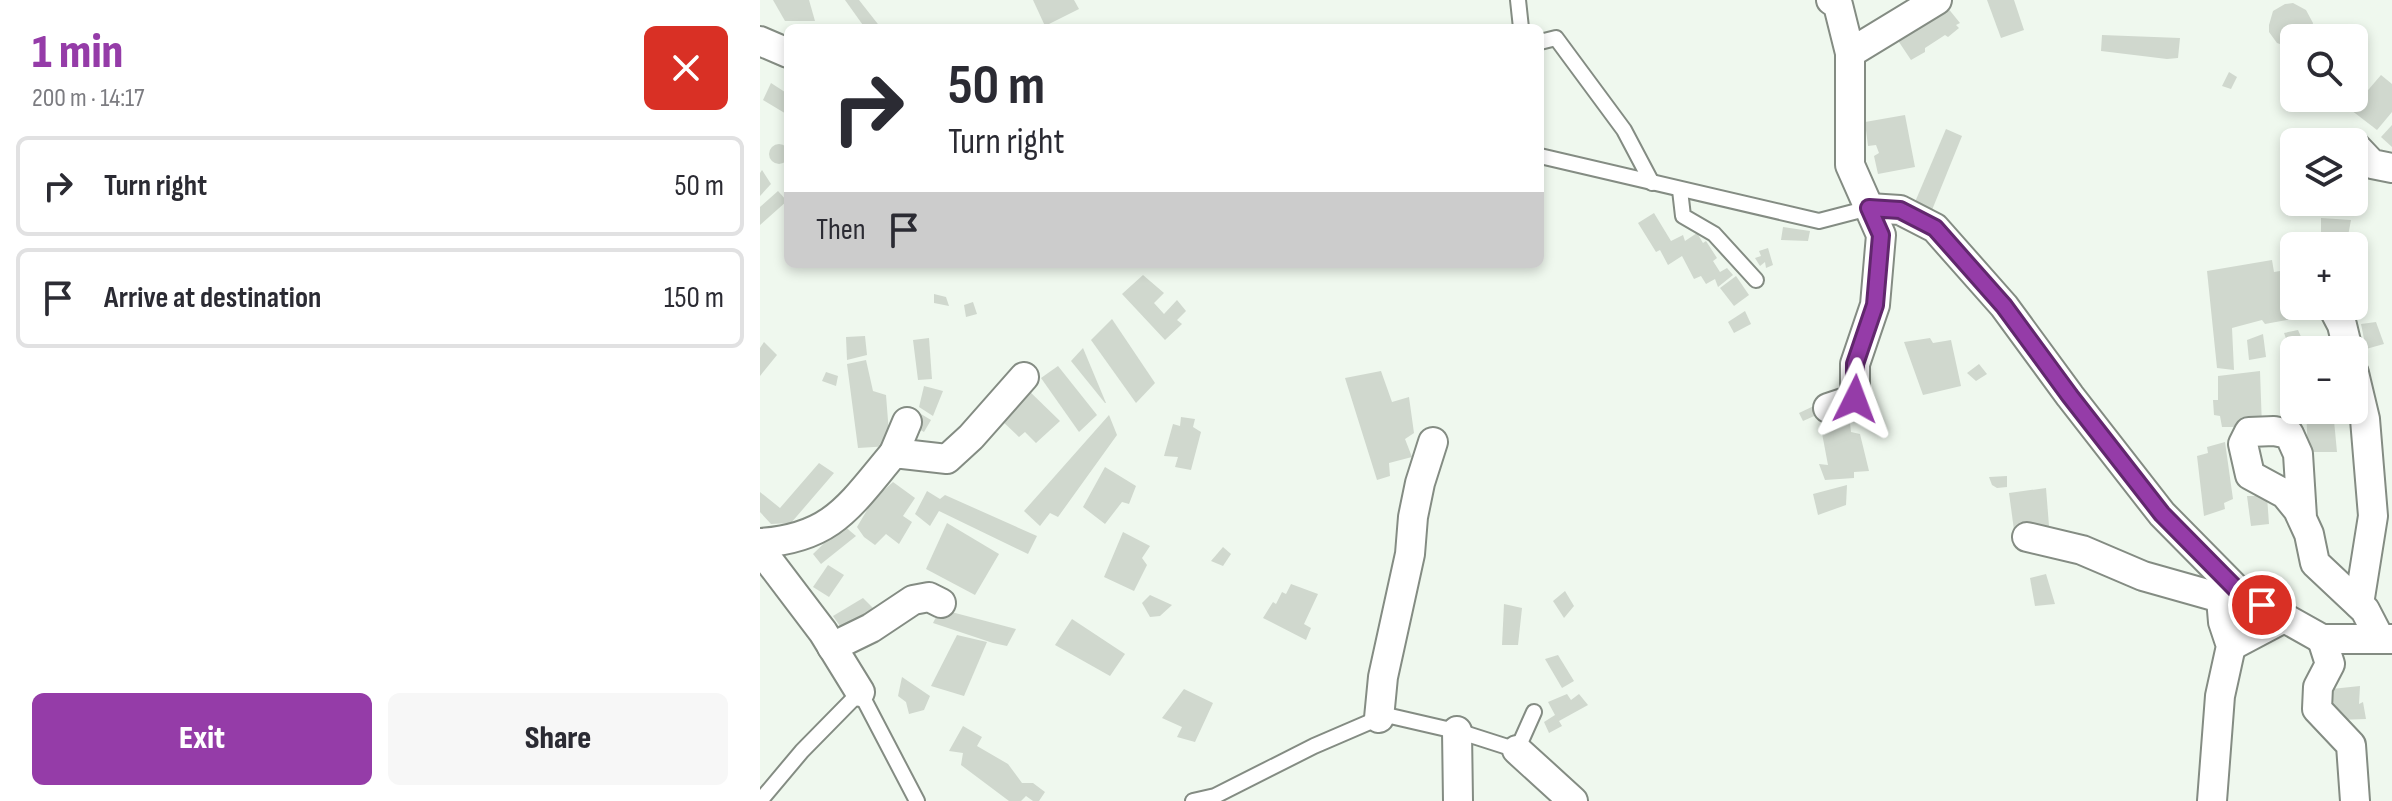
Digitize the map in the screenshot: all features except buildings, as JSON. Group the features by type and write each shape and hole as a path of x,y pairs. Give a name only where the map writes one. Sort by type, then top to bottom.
{"street":[{"path":"1828,408 1855,399 1855,364 1875,305 1881,235 1850,165 1850,53 1838,5 1831,0"},
{"path":"1850,53 1937,0"},
{"path":"760,41 784,51"},
{"path":"2368,158 2372,164 2392,168"},
{"path":"1869,208 1900,210 1935,228 2004,306 2162,514 2230,595"},
{"path":"894,453 947,459 971,437 1024,377"},
{"path":"860,692 760,546 818,531 835,519 894,453 907,422"},
{"path":"2359,604 2373,516 2365,424"},
{"path":"1379,718 1383,677 1410,554 1413,517 1433,442"},
{"path":"2302,517 2315,563 2359,604 2386,639"},
{"path":"2027,537 2082,550 2143,576 2230,595 2284,618 2322,639 2386,639"},
{"path":"2212,801 2220,696 2231,646 2223,622 2230,595"},
{"path":"832,647 871,628 913,600 929,597 941,603"},
{"path":"2231,646 2284,618"},
{"path":"2322,639 2330,664 2318,687 2317,709 2351,745 2355,801"},
{"path":"1457,731 1458,801"},
{"path":"1517,750 1573,801"}],"lane":[{"path":"1518,0 1521,24"},
{"path":"1544,41 1556,38 1624,130 1652,183"},
{"path":"1544,157 1819,221 1869,208"},
{"path":"1680,190 1683,216 1714,234 1756,280"},
{"path":"761,801 802,751 860,692 917,801"},
{"path":"1193,801 1215,796 1314,746 1386,715 1457,731 1517,750 1534,712"}],"route":[{"path":"1855,399 1855,364 1875,305 1881,235 1869,208 1900,210 1935,228 2004,306 2162,514 2240,593 2262,605"}]}
